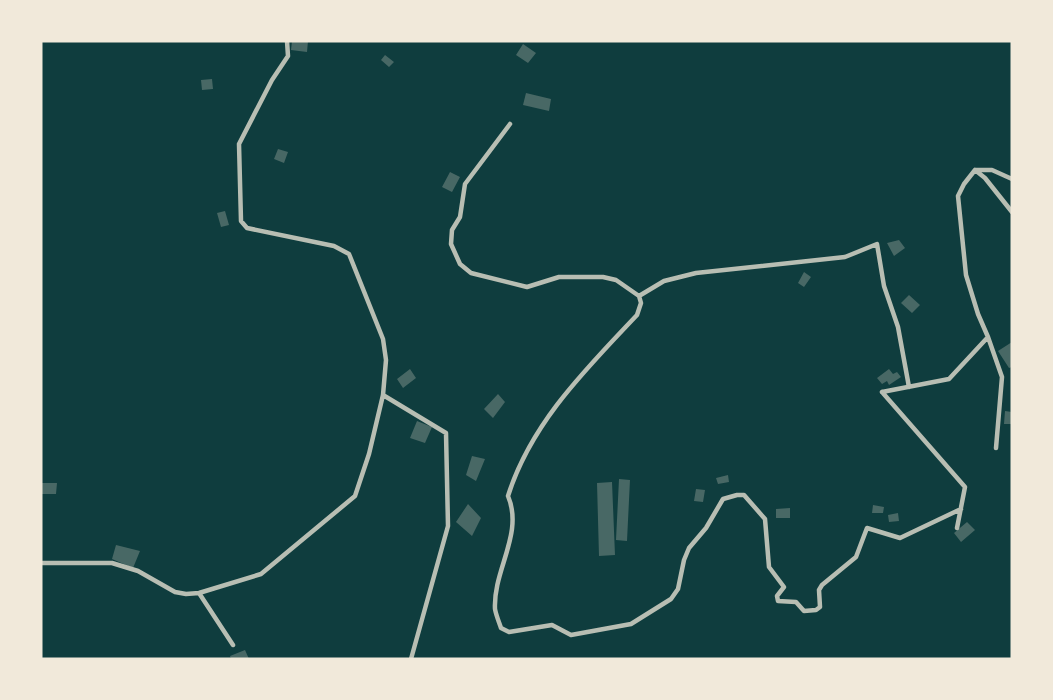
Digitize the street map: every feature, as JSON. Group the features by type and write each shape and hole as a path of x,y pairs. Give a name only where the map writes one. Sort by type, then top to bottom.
{"street":[{"path":"41,563 112,563 138,571 175,592 186,594 199,593 261,574 355,496 369,454 383,395 386,360 383,339 348,254 334,246 247,228 240,221 239,144 272,80 288,56 287,41"},
{"path":"510,124 465,184 460,217 452,230 451,244 460,264 471,273 527,287 558,277 603,276 616,280 639,296 641,303 637,315 574,381 552,410 539,428 512,481 508,496 512,507 514,524 497,584 495,610 500,628 509,632 552,626 571,636 632,624 671,599 678,588 684,560 689,548 706,528 723,499 737,494 744,495 754,504 765,519 769,567 784,587 777,596 778,602 796,602 804,611 816,610 820,607 819,590 822,585 856,557 867,528 900,538 961,509"},
{"path":"976,170 985,178 1012,212"},
{"path":"996,448 1002,377 978,314 966,274 958,196 964,184 976,170 992,170 1012,179"},
{"path":"639,296 664,282 696,273 845,258 877,244 884,286 898,327 909,387"},
{"path":"957,528 966,487 882,392 949,379 988,337"},
{"path":"383,395 446,433 448,526 411,659"},
{"path":"199,593 233,646"}],"building":[{"path":"292,41 308,41 307,52 291,50"},
{"path":"523,44 536,53 528,63 516,55"},
{"path":"385,55 394,62 389,67 381,60"},
{"path":"212,79 213,89 202,90 201,80"},
{"path":"526,93 551,99 549,111 523,105"},
{"path":"278,149 288,152 284,163 274,159"},
{"path":"450,172 460,177 452,192 442,187"},
{"path":"225,211 229,225 221,227 217,213"},
{"path":"899,240 905,248 894,256 887,243"},
{"path":"804,272 811,277 804,287 798,283"},
{"path":"909,295 920,305 912,313 901,303"},
{"path":"1012,342 1012,367 1009,368 998,351"},
{"path":"410,369 416,378 403,388 397,379"},
{"path":"889,369 893,374 897,372 901,377 889,385 887,381 882,384 877,378"},
{"path":"498,394 505,402 493,418 484,409"},
{"path":"1005,411 1012,412 1012,424 1004,424"},
{"path":"417,421 432,427 425,443 410,438"},
{"path":"472,456 485,459 476,481 466,475"},
{"path":"728,475 729,482 718,484 716,478"},
{"path":"619,479 630,480 627,541 616,540"},
{"path":"612,482 615,555 599,556 597,483"},
{"path":"42,483 57,483 56,494 42,494"},
{"path":"696,489 705,490 703,502 694,501"},
{"path":"468,504 481,518 472,536 456,522"},
{"path":"873,505 884,507 883,513 872,513"},
{"path":"790,508 790,518 776,518 776,509"},
{"path":"898,513 899,521 889,522 888,515"},
{"path":"967,522 975,530 961,542 954,533"},
{"path":"116,545 140,551 133,568 112,559"},
{"path":"245,650 249,659 231,659 230,656"}]}
